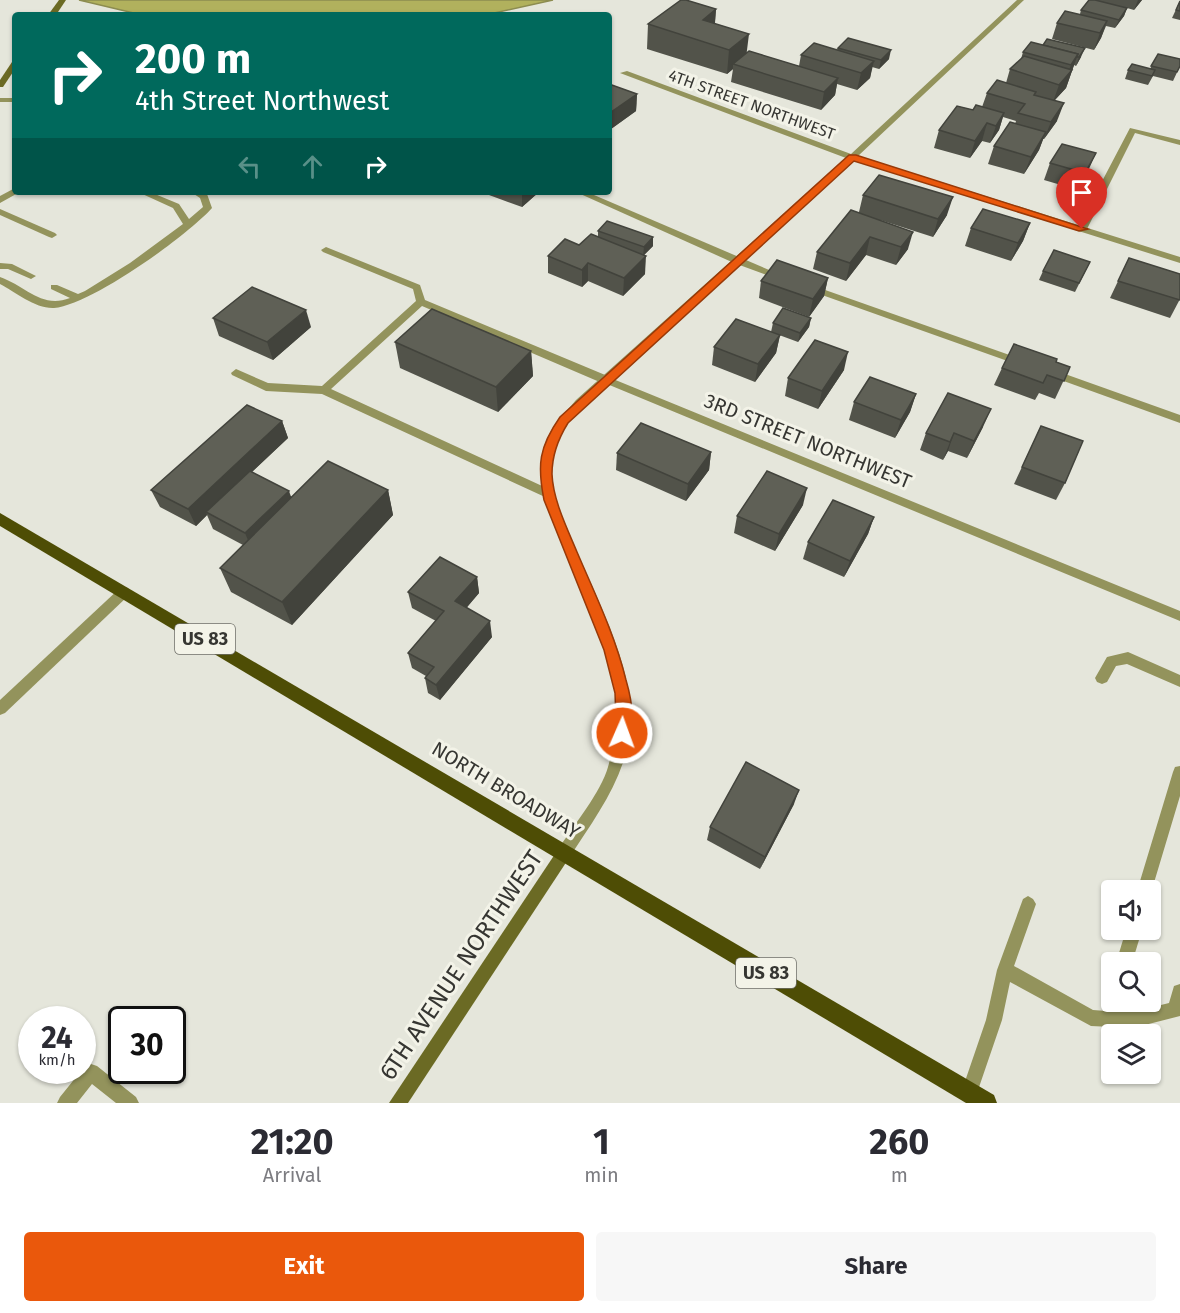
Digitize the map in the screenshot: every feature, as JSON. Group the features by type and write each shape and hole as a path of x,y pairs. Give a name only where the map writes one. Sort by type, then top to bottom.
{"main road":[{"name":"NORTH BROADWAY","path":"0,519 978,1098"}],"street":[{"path":"564,853 604,791 615,768 624,720 622,693 611,650 565,540 549,494 546,476 547,454 552,437 564,420 606,380 1021,0"},
{"path":"0,85 12,68"},
{"name":"4TH STREET NORTHWEST","path":"624,73 852,157 1180,260"},
{"path":"1082,229 1133,130 1180,143"},
{"path":"149,195 176,206 188,224"},
{"path":"0,280 51,306 73,302 162,246 208,208 202,195"},
{"path":"587,195 737,261 792,281"},
{"path":"0,212 52,235"},
{"path":"324,390 421,302 417,287 326,250"},
{"path":"0,266 9,266 31,276"},
{"path":"803,285 1180,419"},
{"path":"54,287 79,298"},
{"name":"3RD STREET NORTHWEST","path":"421,302 1180,616"},
{"path":"236,373 266,387 324,390 549,494"},
{"path":"0,709 124,592"},
{"path":"1102,678 1112,661 1128,658 1180,681"},
{"path":"1148,880 1180,772"},
{"name":"6TH AVENUE NORTHWEST","path":"398,1103 564,853"},
{"path":"978,1098 1005,970 1028,904"},
{"path":"1005,970 1091,1018 1133,1020 1176,1011 1180,992"},
{"path":"1114,1012 1114,1020"},
{"path":"66,1103 91,1072 130,1103"}],"shaded area":[{"path":"79,0 553,0 499,12 129,12"}],"building":[{"path":"681,0 716,9 703,20 749,34 729,50 648,24"},
{"path":"1089,0 1127,8 1119,20 1081,10"},
{"path":"1065,11 1107,21 1100,33 1057,23"},
{"path":"848,38 891,50 881,60 838,48"},
{"path":"1047,39 1085,48 1077,57 1078,54 1043,45"},
{"path":"1031,42 1078,54 1071,65 1023,52"},
{"path":"814,43 874,61 861,73 801,55"},
{"path":"749,51 838,78 824,92 733,64"},
{"path":"1158,54 1180,59 1177,72 1151,66"},
{"path":"1024,56 1072,70 1059,85 1010,69"},
{"path":"1132,64 1155,70 1152,76 1128,70"},
{"path":"997,80 1036,92 1034,95 1064,103 1051,122 1018,113 1025,104 987,93"},
{"path":"612,85 637,94 612,111"},
{"path":"976,105 1004,113 996,126 987,123 975,141 939,130 957,106 973,110"},
{"path":"1010,122 1046,132 1031,157 994,146"},
{"path":"1062,144 1096,153 1085,173 1050,163"},
{"path":"879,175 953,197 938,219 863,195"},
{"path":"983,209 1030,223 1018,243 971,228"},
{"path":"851,210 913,232 901,247 870,237 850,263 817,252"},
{"path":"607,221 653,237 644,247 598,231"},
{"path":"591,234 646,256 624,278 588,263 582,270 548,256 565,239 579,245"},
{"path":"1054,250 1090,262 1079,283 1043,271"},
{"path":"1129,258 1180,274 1180,300 1118,281"},
{"path":"777,260 828,278 813,299 761,281"},
{"path":"252,287 306,310 267,342 213,318"},
{"path":"783,308 811,318 800,333 773,323"},
{"path":"432,309 531,351 496,387 395,342"},
{"path":"736,319 780,335 758,364 714,347"},
{"path":"815,340 848,352 822,391 788,378"},
{"path":"1014,344 1057,359 1056,362 1070,367 1064,381 1047,375 1043,383 1002,368"},
{"path":"870,377 916,394 901,420 854,402"},
{"path":"948,393 991,409 974,441 954,433 950,442 926,433"},
{"path":"247,405 282,421 188,509 151,490"},
{"path":"641,423 711,452 688,484 617,453"},
{"path":"1041,426 1083,441 1065,483 1022,467"},
{"path":"328,461 388,490 282,602 220,568"},
{"path":"250,471 289,491 245,533 206,512"},
{"path":"767,471 807,488 779,534 737,516"},
{"path":"833,500 874,517 850,561 808,542"},
{"path":"440,557 477,577 455,601 490,621 436,685 425,678 434,667 408,653 444,611 408,592"},
{"path":"746,762 799,790 765,857 710,827"}],"route":[{"path":"622,733 624,720 622,693 611,650 550,500 546,476 547,454 552,437 564,420 852,157 1082,229"}]}
